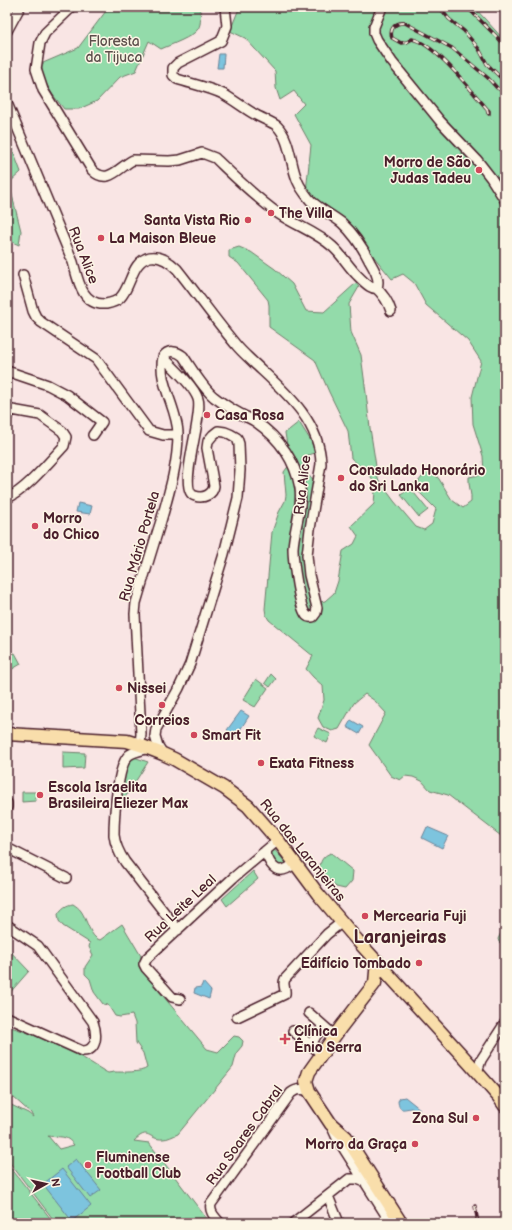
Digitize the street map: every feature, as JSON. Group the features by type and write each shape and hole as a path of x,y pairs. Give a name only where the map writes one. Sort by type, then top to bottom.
{"main road":[{"name":"Rua das Laranjeiras","path":"7,734 127,741 145,746 164,754 224,788 243,802 278,840 342,922 476,1065 505,1105"},
{"path":"375,983 377,961"},
{"path":"392,977 383,978 375,983 330,1032 318,1051 307,1078 309,1091 331,1124 346,1137 367,1179 401,1223"}],"street":[{"path":"7,31 20,7"},
{"path":"72,7 45,33 40,43 36,69 43,90 97,176 110,175 133,160 169,162 202,154 216,158 256,196 279,214 330,244 369,287 375,287 382,294 389,303 391,311"},
{"path":"225,7 227,26 222,40 178,63 173,68 173,75 177,79 224,95 245,109 276,125 286,141 298,182 303,191 311,200 343,224 354,235 368,256 378,280 375,287"},
{"path":"382,7 374,27 374,34 377,40 392,62 440,121 486,172 505,200"},
{"name":"Rua Alice","path":"7,103 73,262 82,291 88,299 94,303 100,304 112,303 120,298 136,266 142,260 154,256 162,258 177,268 238,347 291,398 305,416 315,433 321,453 321,464 307,555 309,575 317,608 313,617 307,616 302,608 297,584 293,548 299,512 300,489 294,466 287,452 255,421 236,412 213,396 183,356 178,352 168,352 163,357"},
{"path":"23,275 33,311 41,322 96,360 149,431 163,436 178,435"},
{"path":"163,357 195,393 198,399 200,409 188,473 191,493 198,497 210,494 213,490 214,486 207,448 208,441 213,435 218,431 230,434 237,438 240,450 238,498 224,554 190,664 179,688 156,729 156,741 164,754"},
{"name":"Rua Mário Portela","path":"145,746 141,724 135,614 136,603 171,484 177,451 178,435 176,420 162,367 163,357"},
{"path":"7,371 48,385 67,395 102,422 93,435"},
{"path":"166,384 172,378 179,377 183,379"},
{"path":"7,417 12,410 40,415 62,431 66,437 64,446 22,489 14,496 7,498"},
{"path":"141,724 145,731 156,729"},
{"path":"145,746 129,755 122,766 119,777 114,821 114,839 118,851 125,862 178,930"},
{"name":"Rua Leite Leal","path":"180,999 172,997 146,968 144,964 147,958 233,878 278,840"},
{"path":"7,848 66,878"},
{"path":"265,851 270,863 280,871 286,871 295,863"},
{"path":"237,1017 285,994 286,992 283,982 285,979 327,934 342,922"},
{"path":"7,925 38,946 93,1022 96,1030 96,1039 90,1050 82,1051 7,1018"},
{"path":"309,1013 330,1032"},
{"path":"476,1065 505,1023"},
{"path":"293,1031 318,1051"},
{"name":"Rua Soares Cabral","path":"220,1223 210,1209 211,1204 291,1093 298,1090 309,1091"},
{"path":"293,1223 349,1179 367,1179 391,1223"},
{"path":"328,1196 339,1223"}],"green space":[{"name":"Floresta da Tijuca","path":"109,7 200,7 200,24 198,29 191,35 161,49 149,41 136,71 120,77 97,101 79,109 64,109 53,95 41,75 43,63 78,48"},
{"path":"248,7 432,7 433,11 435,7 474,7 505,41 505,839 448,795 430,790 422,781 413,777 405,776 400,780 391,776 369,745 386,713 375,701 365,694 354,703 339,729 332,731 323,727 318,718 324,700 323,686 306,669 313,656 269,620 266,615 265,609 272,532 279,512 285,501 286,495 284,472 290,464 285,433 299,422 311,441 315,453 302,457 308,476 314,479 303,559 304,576 311,604 325,601 334,593 338,581 343,551 354,544 358,536 351,526 374,504 375,491 372,478 351,458 348,431 315,360 269,327 268,300 238,263 229,257 229,250 239,247 251,252 275,269 292,284 306,311 324,312 356,283 359,287 349,304 351,332 361,355 378,479 416,527 424,530 432,524 436,509 412,485 418,482 426,472 433,472 452,500 463,508 471,502 469,477 484,474 483,456 473,424 472,397 481,361 468,341 426,305 414,283 403,274 392,279 361,241 337,215 306,192 311,145 294,114 304,104 294,91 280,100 276,88 275,71 245,38 230,31 238,11"},
{"path":"7,135 21,172 9,183 21,231 19,245 7,238"},
{"path":"410,488 428,510 419,517 401,495"},
{"path":"15,653 21,664 7,672 7,656"},
{"path":"271,674 276,679 270,687 265,683"},
{"path":"256,679 268,688 255,707 243,700"},
{"path":"318,728 331,734 327,743 314,736"},
{"path":"63,752 85,753 84,768 63,769"},
{"path":"131,756 148,762 126,796 122,798 125,769"},
{"path":"22,792 35,792 36,801 22,802"},
{"path":"272,847 288,865 283,870 268,857"},
{"path":"331,853 353,871 352,881 345,889 336,887 319,869 322,859"},
{"path":"253,871 258,879 227,906 222,899"},
{"path":"71,904 77,907 83,914 91,932 97,939 100,940 122,924 141,956 139,967 207,1049 218,1052 234,1036 239,1037 243,1041 242,1046 237,1052 233,1067 178,1134 169,1138 158,1139 143,1134 134,1141 149,1143 210,1223 56,1223 7,1159 7,1103 33,1117 31,1113 13,1097 7,1098 7,1026 55,1044 108,1073 144,1070 147,1068 143,1053 136,1043 135,1023 132,1015 120,1017 115,1016 108,1005 103,1004 94,992 90,979 85,974 85,967 93,955 89,947 90,943 63,926 59,921 58,914 64,907","holes":["48,1136 68,1139 74,1145 59,1149"]},
{"path":"502,931 505,931 505,945 499,942 498,939"},
{"path":"7,948 29,971 7,996"},
{"path":"7,1163 54,1223 7,1223"}],"water":[{"path":"219,54 224,54 223,68 217,68"},
{"path":"78,503 92,506 90,514 76,512"},
{"path":"241,711 249,716 236,736 227,730"},
{"path":"351,720 363,727 359,734 347,727"},
{"path":"427,827 448,836 442,848 422,838"},
{"path":"203,982 211,991 209,999 194,993 195,988 201,987"},
{"path":"405,1097 420,1109 417,1112 411,1108 402,1109 399,1107 398,1101 400,1098"},
{"path":"76,1159 101,1190 90,1198 66,1167"},
{"path":"62,1169 91,1206 72,1221 43,1184"}],"railway":[{"path":"441,7 449,19 464,31 479,49 487,64 504,82 504,89 501,90 497,88 488,78 452,48 405,23 394,26 391,34 392,38 401,43 412,39 422,43 432,50 463,81 489,111 489,114 487,109"},
{"path":"467,7 505,45"},
{"path":"475,1206 478,1223"}],"place":[{"name":"Morro de São Judas Tadeu","path":"479,170"},
{"name":"The Villa","path":"271,213"},
{"name":"Santa Vista Rio","path":"248,220"},
{"name":"La Maison Bleue","path":"101,238"},
{"name":"Casa Rosa","path":"207,415"},
{"name":"Consulado Honorário do Sri Lanka","path":"341,478"},
{"name":"Morro do Chico","path":"35,526"},
{"name":"Nissei","path":"119,688"},
{"name":"Correios","path":"162,705"},
{"name":"Smart Fit","path":"194,735"},
{"name":"Exata Fitness","path":"261,763"},
{"name":"Escola Israelita Brasileira Eliezer Max","path":"40,795"},
{"name":"Mercearia Fuji","path":"365,916"},
{"name":"Edifício Tombado","path":"419,963"},
{"name":"Clínica Ênio Serra","path":"285,1039"},
{"name":"Zona Sul","path":"476,1118"},
{"name":"Morro da Graça","path":"415,1144"},
{"name":"Fluminense Football Club","path":"88,1165"}],"district":[{"name":"Laranjeiras","path":"400,937"}]}
